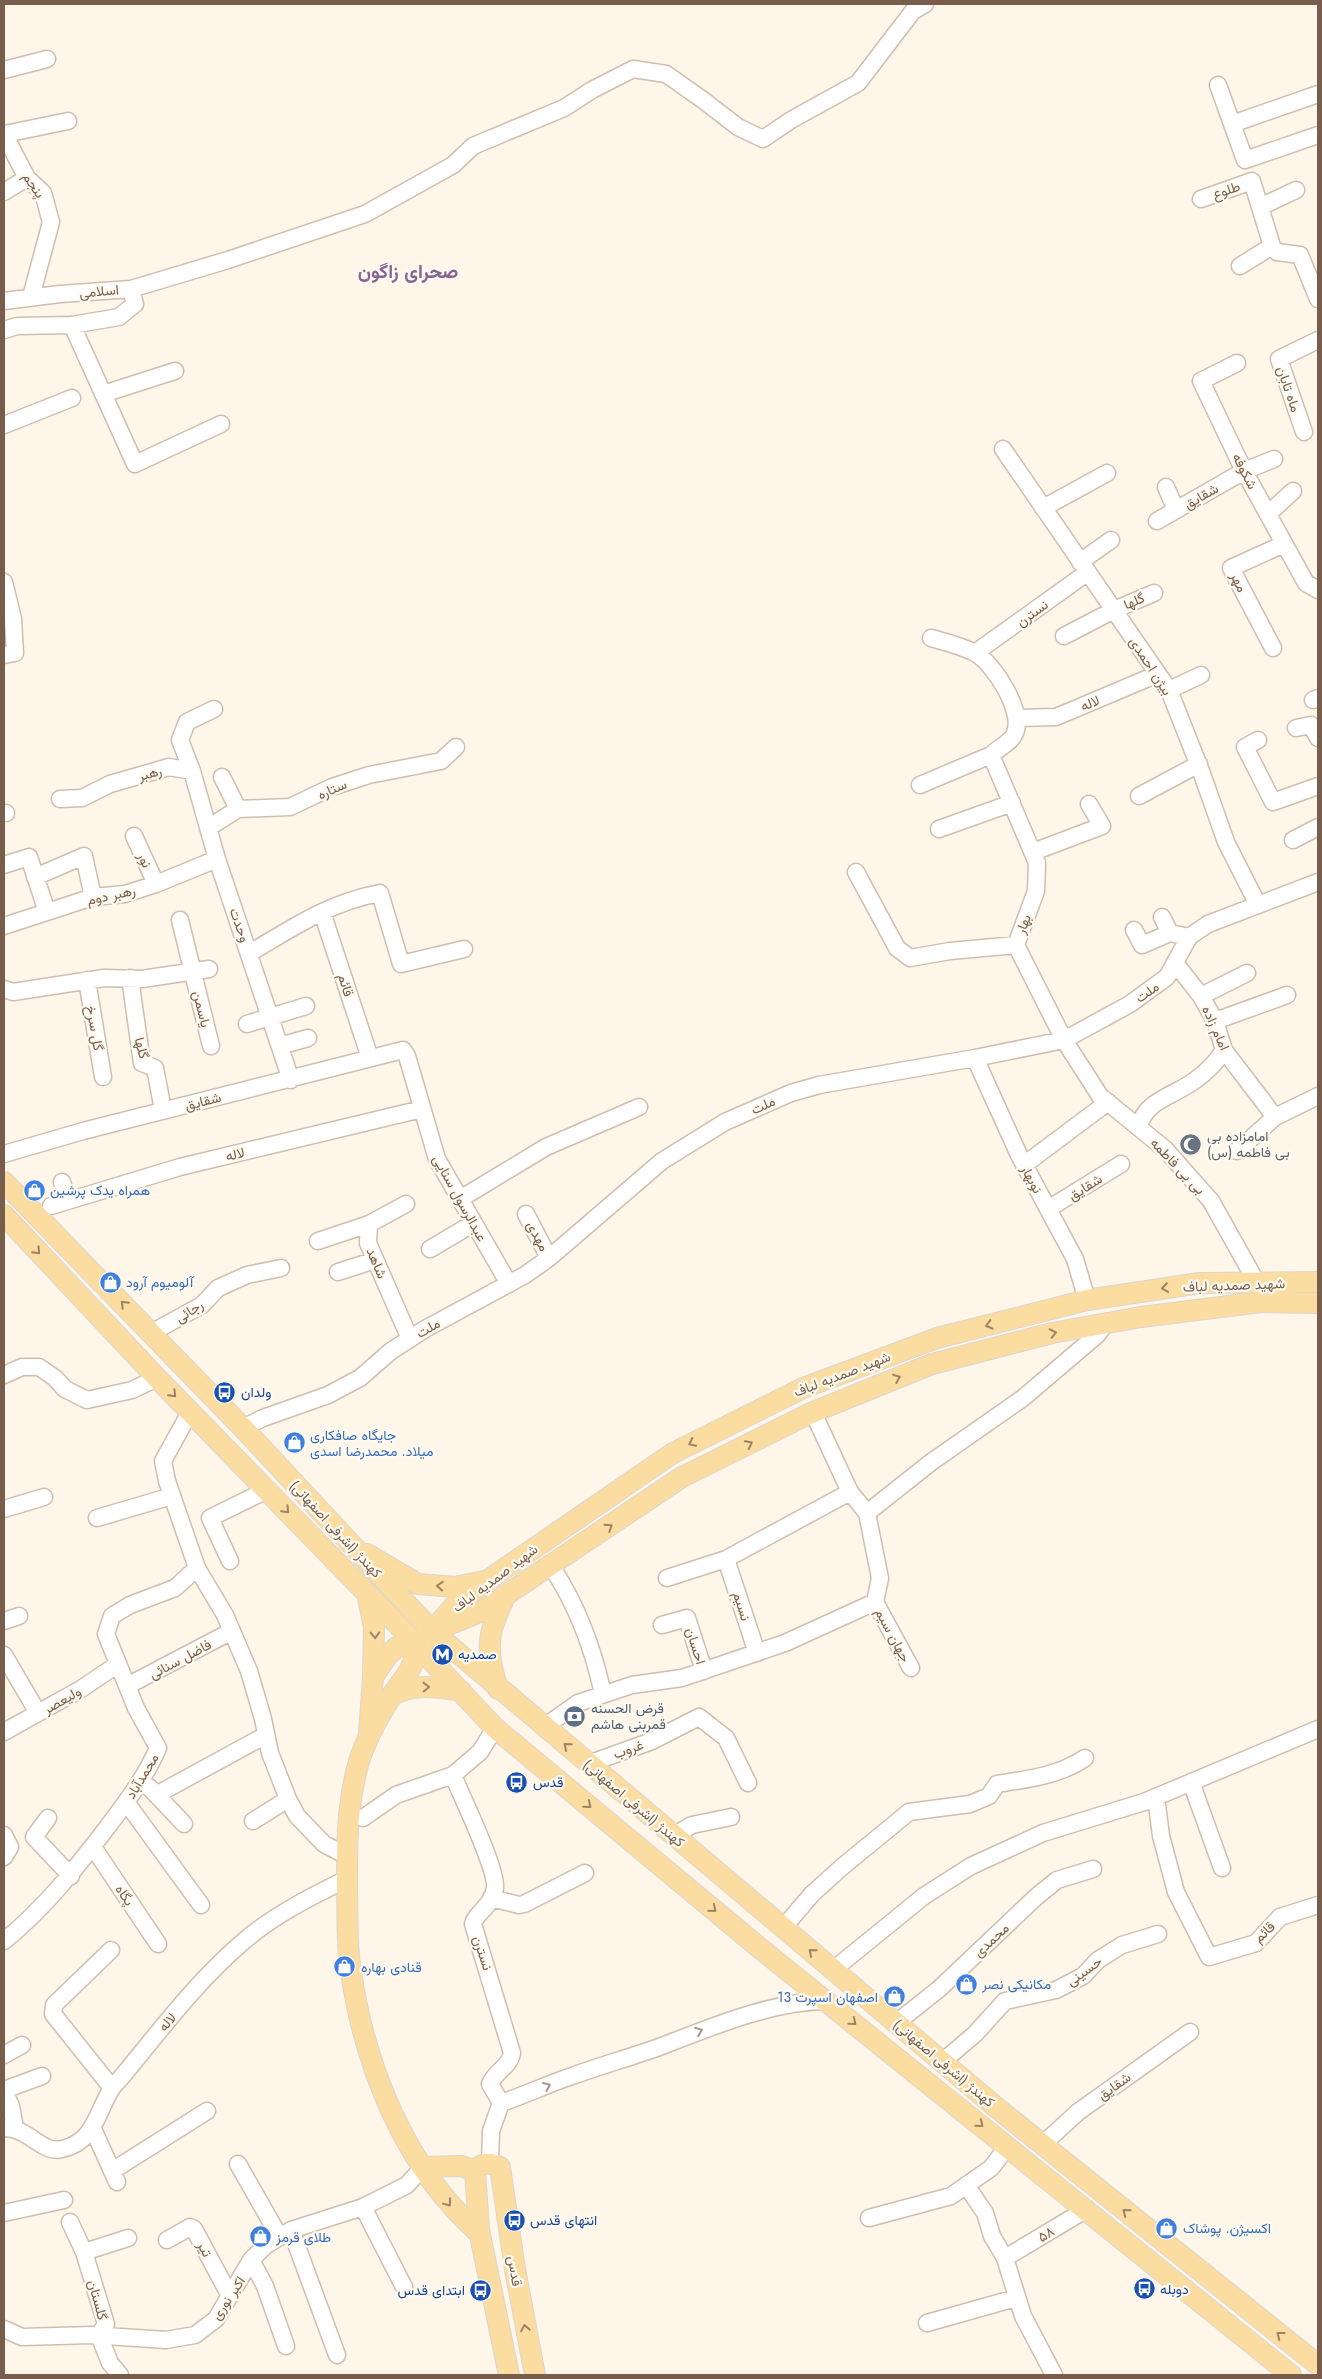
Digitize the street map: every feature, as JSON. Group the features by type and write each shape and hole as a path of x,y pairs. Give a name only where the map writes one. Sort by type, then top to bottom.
{"main road":[{"name":"کهندژ (اشرفی اصفهانی)","path":"4,1182 243,1428 432,1631 498,1689 942,2062 1155,2235 1316,2361"},
{"name":"کهندژ (اشرفی اصفهانی)","path":"4,1215 157,1378 368,1593 495,1728 826,2001 1291,2375"},
{"name":"شهید صمدیه لباف","path":"432,1631 455,1605 488,1580 672,1453 803,1388 937,1338 1087,1300 1200,1283 1318,1282"},
{"name":"شهید صمدیه لباف","path":"432,1631 482,1611 682,1477 811,1413 932,1364 1052,1333 1106,1323 1261,1302 1318,1303"},
{"path":"572,1522 587,1542"},
{"path":"350,1544 418,1584 455,1587 488,1580"},
{"path":"368,1593 374,1627 369,1734"},
{"path":"498,1689 489,1661 491,1627 506,1595"},
{"path":"373,1677 397,1647 417,1644 432,1631"},
{"path":"417,1644 414,1663 409,1674 392,1695 369,1734 358,1764 351,1795 346,1836 350,1970 360,2018 376,2076 395,2119 423,2167 457,2215 480,2234"},
{"path":"392,1695 407,1688 436,1687 461,1691"},
{"path":"423,2167 488,2167"},
{"name":"قدس","path":"488,2167 480,2234 509,2375"},
{"name":"قدس","path":"488,2167 516,2278 535,2375"},
{"path":"1139,2252 1155,2235"}],"street":[{"path":"131,289 228,260 365,214 452,165 473,146 564,108 592,90 633,69 666,74 738,127 764,139 791,120 858,83 913,11 925,4"},
{"path":"4,70 47,59"},
{"path":"1218,85 1245,160 1318,135"},
{"path":"1232,124 1318,94"},
{"path":"4,134 68,121"},
{"name":"پنجم","path":"4,134 27,178 44,193 51,222 31,297"},
{"path":"4,192 27,178"},
{"name":"طلوع","path":"1201,199 1252,181 1260,207"},
{"path":"1296,190 1260,207 1272,246 1277,252 1300,255 1318,299"},
{"path":"1240,266 1272,246"},
{"name":"اسلامی","path":"4,301 131,289 135,304 119,318 72,325 32,325 4,330"},
{"path":"72,325 135,464 221,424"},
{"name":"ماه تابان","path":"1304,432 1279,360 1318,340"},
{"name":"شکوفه","path":"1237,363 1201,381 1244,471 1284,544 1306,583 1318,590"},
{"path":"103,394 175,371"},
{"path":"4,425 72,398"},
{"name":"بیژن احمدی","path":"1003,449 1169,690 1199,764 1226,842 1258,906"},
{"name":"شقایق","path":"1157,521 1244,471 1274,459"},
{"path":"1043,508 1107,473"},
{"path":"1166,487 1176,510"},
{"path":"1268,514 1293,491"},
{"name":"نسترن","path":"975,653 1084,567 1110,540"},
{"name":"مهر","path":"1273,648 1231,568 1284,544"},
{"path":"4,582 13,619 9,654"},
{"name":"گلها","path":"1064,636 1114,610 1154,593"},
{"path":"920,785 991,755 1014,736 1018,718 1007,690 986,662 975,653 931,638"},
{"name":"لاله","path":"1018,718 1056,717 1158,674"},
{"path":"1169,690 1201,675"},
{"path":"192,770 180,740 187,722 214,709"},
{"path":"1296,728 1311,725 1318,738"},
{"path":"1258,740 1245,747 1273,802 1318,786"},
{"name":"ستاره","path":"238,809 290,807 332,787 369,775 441,761 456,747"},
{"name":"بهار","path":"991,755 1037,863 1036,891 1016,945 1064,1040"},
{"path":"1140,796 1199,764"},
{"name":"رهبر","path":"60,799 82,798 110,784 169,767 192,770"},
{"name":"وحدت","path":"192,770 217,859 291,1080"},
{"path":"208,828 238,809 222,776"},
{"path":"939,829 1012,803"},
{"path":"1033,852 1102,826 1089,804"},
{"path":"1293,840 1318,827"},
{"name":"نور","path":"134,836 156,884"},
{"path":"35,877 84,856 93,898"},
{"path":"4,865 28,858 47,912"},
{"name":"رهبر دوم","path":"4,926 93,898 125,894 156,884 217,859"},
{"path":"856,872 896,948 910,958 950,951 1016,945"},
{"path":"1134,930 1142,946 1170,932 1189,936 1208,924 1318,882"},
{"path":"250,953 322,912 354,898 380,893 401,964 464,949"},
{"name":"قائم","path":"322,912 370,1058"},
{"path":"1162,917 1170,932"},
{"name":"یاسمن","path":"180,920 201,971 210,1046"},
{"name":"ملت","path":"243,1428 262,1418 328,1395 360,1378 391,1351 410,1339 509,1284 549,1258 662,1161 725,1122 791,1093 819,1085 975,1058 1064,1040 1130,1004 1167,978 1182,945 1189,936"},
{"name":"امام زاده","path":"1175,963 1201,996 1215,1021 1224,1050 1275,1117"},
{"path":"4,989 13,992 86,980 201,971"},
{"path":"1201,996 1247,973"},
{"name":"گلها","path":"130,978 142,1063 155,1068 163,1110"},
{"name":"گل سرخ","path":"86,980 103,1077"},
{"path":"1215,1021 1287,995"},
{"path":"247,1024 306,1006"},
{"path":"280,1046 308,1038"},
{"name":"بی بی فاطمه","path":"1064,1040 1100,1096 1165,1149 1211,1201 1257,1283"},
{"name":"شقایق","path":"4,1154 163,1110 291,1080 403,1050"},
{"name":"عبدالرسول سنایی","path":"403,1050 407,1056 437,1159 509,1284"},
{"path":"1138,1127 1151,1105 1194,1082 1216,1064 1224,1050"},
{"name":"نوبهار","path":"975,1058 1024,1164 1075,1259 1087,1300"},
{"path":"1237,1151 1275,1117 1318,1096"},
{"path":"1024,1164 1108,1102"},
{"path":"460,1199 546,1147 639,1107"},
{"name":"لاله","path":"51,1206 180,1167 422,1109"},
{"name":"شقایق","path":"1048,1209 1121,1164"},
{"path":"62,1182 68,1200"},
{"path":"318,1241 369,1224 406,1204"},
{"name":"مهدی","path":"526,1214 549,1258"},
{"path":"430,1250 474,1223"},
{"name":"شاهد","path":"369,1224 368,1243 410,1339"},
{"path":"338,1272 375,1260"},
{"name":"رجائی","path":"151,1333 202,1305 218,1288 247,1275 281,1268"},
{"path":"867,1513 930,1463 1023,1398 1097,1335 1106,1323"},
{"path":"4,1374 22,1368 39,1367 55,1378 65,1389 87,1400 132,1390 157,1378"},
{"path":"190,1412 163,1461 172,1496 197,1568 225,1615 249,1671 270,1753 288,1799 298,1816 324,1844 347,1856"},
{"path":"544,1727 578,1703 632,1685 682,1678 785,1644 875,1602 880,1578 867,1513 850,1492 817,1421 811,1413"},
{"path":"230,1561 210,1518 267,1490"},
{"path":"667,1578 726,1560 850,1492"},
{"path":"96,1518 172,1496"},
{"path":"4,1509 44,1497"},
{"name":"نسیم","path":"726,1560 757,1653"},
{"path":"551,1566 566,1588 582,1622 596,1662 603,1694"},
{"name":"محمدآباد","path":"4,1941 19,1929 71,1876 142,1779 158,1748 136,1708 106,1634 112,1616 130,1605 175,1588 197,1568"},
{"name":"جهان سیم","path":"875,1602 911,1668"},
{"name":"احسان","path":"662,1625 687,1618 704,1670"},
{"name":"فاضل سنائی","path":"127,1686 232,1631"},
{"path":"4,1655 38,1713"},
{"name":"ولیعصر","path":"4,1732 81,1689 118,1664"},
{"name":"غروب","path":"588,1764 652,1741 699,1717 726,1738 748,1783"},
{"path":"364,1818 396,1795 453,1775 480,1752 495,1728"},
{"path":"833,1970 924,1896 971,1866 1043,1833 1156,1797 1318,1730"},
{"path":"156,1795 266,1735"},
{"path":"782,1928 812,1894 909,1812 970,1804 989,1796 997,1784 1044,1777 1071,1768 1085,1758"},
{"path":"453,1775 490,1862 495,1888 491,1898 519,1905 524,1904 585,1874"},
{"path":"142,1779 184,1824"},
{"path":"1191,1782 1222,1868"},
{"name":"قائم","path":"1156,1797 1161,1836 1176,1892 1209,1957 1256,1943 1280,1918 1318,1905"},
{"path":"253,1821 288,1799"},
{"path":"126,1802 201,1905"},
{"path":"673,1836 692,1825 731,1817"},
{"path":"48,1818 34,1837 71,1876"},
{"path":"4,1835 10,1847 4,1857"},
{"name":"پگاه","path":"93,1847 158,1944"},
{"name":"محمدی","path":"896,2023 939,1989 1036,1897 1057,1880 1093,1869"},
{"name":"لاله","path":"9,2128 50,2150 62,2150 79,2142 93,2129 112,2088 210,1973 245,1940 307,1898 347,1879"},
{"name":"نسترن","path":"491,1898 487,1908 477,1916 474,1924 512,2053 509,2063 492,2079 490,2084 501,2103"},
{"name":"حسینی","path":"942,2062 975,2034 1005,2001 1056,1990 1082,1976 1098,1960 1122,1945 1158,1934"},
{"path":"111,1950 54,2005 53,2011 112,2088"},
{"path":"488,2167 492,2131 501,2103 570,2076 634,2056 712,2027 797,2002 826,2001"},
{"name":"شقایق","path":"1042,2144 1078,2112 1190,2032"},
{"path":"4,2055 22,2045"},
{"path":"9,2128 10,2106 4,2091 42,2076"},
{"path":"93,2129 115,2177 207,2112"},
{"path":"869,2218 951,2196 991,2168 1008,2146"},
{"path":"238,2164 285,2233 337,2355"},
{"name":"اکبر نوری","path":"4,2329 22,2337 99,2335 151,2340 195,2335 216,2319 251,2260 265,2246 285,2233 363,2207 407,2185 423,2167"},
{"path":"966,2185 985,2213 992,2236 1005,2258 1023,2316 1054,2375"},
{"path":"4,2212 64,2200"},
{"path":"363,2207 404,2287"},
{"name":"۵۸","path":"1005,2258 1086,2209"},
{"name":"گلستان","path":"70,2222 84,2252 106,2324 99,2335 110,2363 120,2375"},
{"name":"تیر","path":"168,2240 190,2228 194,2230 230,2296"},
{"path":"84,2252 128,2238"},
{"path":"251,2260 265,2286 286,2346"},
{"path":"927,2323 1016,2298"}],"place":[{"name":"امامزاده بی بی فاطمه (س)","path":"1191,1144"},
{"name":"همراه یدک پرشین","path":"34,1190"},
{"name":"آلومیوم آرود","path":"110,1282"},
{"name":"ولدان","path":"225,1392"},
{"name":"جایگاه صافکاری میلاد. محمدرضا اسدی","path":"294,1443"},
{"name":"صمدیه","path":"442,1654"},
{"name":"قرض الحسنه قمربنی هاشم","path":"575,1716"},
{"name":"قدس","path":"517,1782"},
{"name":"قنادی بهاره","path":"345,1967"},
{"name":"مکانیکی نصر","path":"966,1984"},
{"name":"اصفهان اسپرت 13","path":"894,1997"},
{"name":"انتهای قدس","path":"514,2220"},
{"name":"اکسیژن. پوشاک","path":"1167,2228"},
{"name":"طلای قرمز","path":"260,2237"},
{"name":"دوبله","path":"1144,2289"},
{"name":"ابتدای قدس","path":"481,2290"}],"district":[{"name":"صحرای زاگون","path":"408,271"}]}
